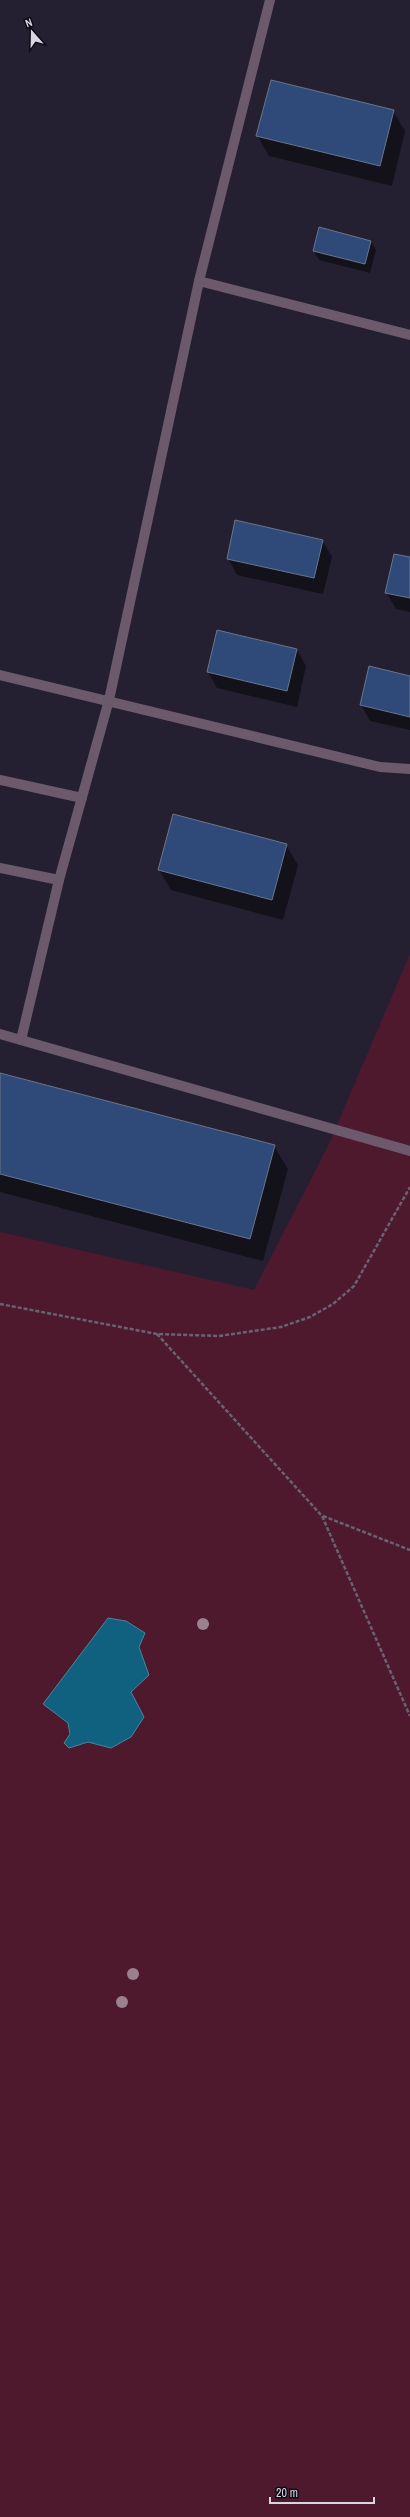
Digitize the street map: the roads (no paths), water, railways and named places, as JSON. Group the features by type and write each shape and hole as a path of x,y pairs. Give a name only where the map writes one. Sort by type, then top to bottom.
{"lane":[{"path":"20,1040 59,880 108,700 199,280 270,0"},
{"path":"199,280 410,335"},
{"path":"0,675 380,767 410,769"},
{"path":"0,780 82,798"},
{"path":"0,868 59,880"},
{"path":"0,1034 410,1151"}],"water":[{"path":"108,1618 126,1621 145,1633 139,1647 149,1675 131,1692 144,1717 131,1737 111,1748 88,1742 69,1748 64,1743 70,1734 68,1723 43,1704"}]}
